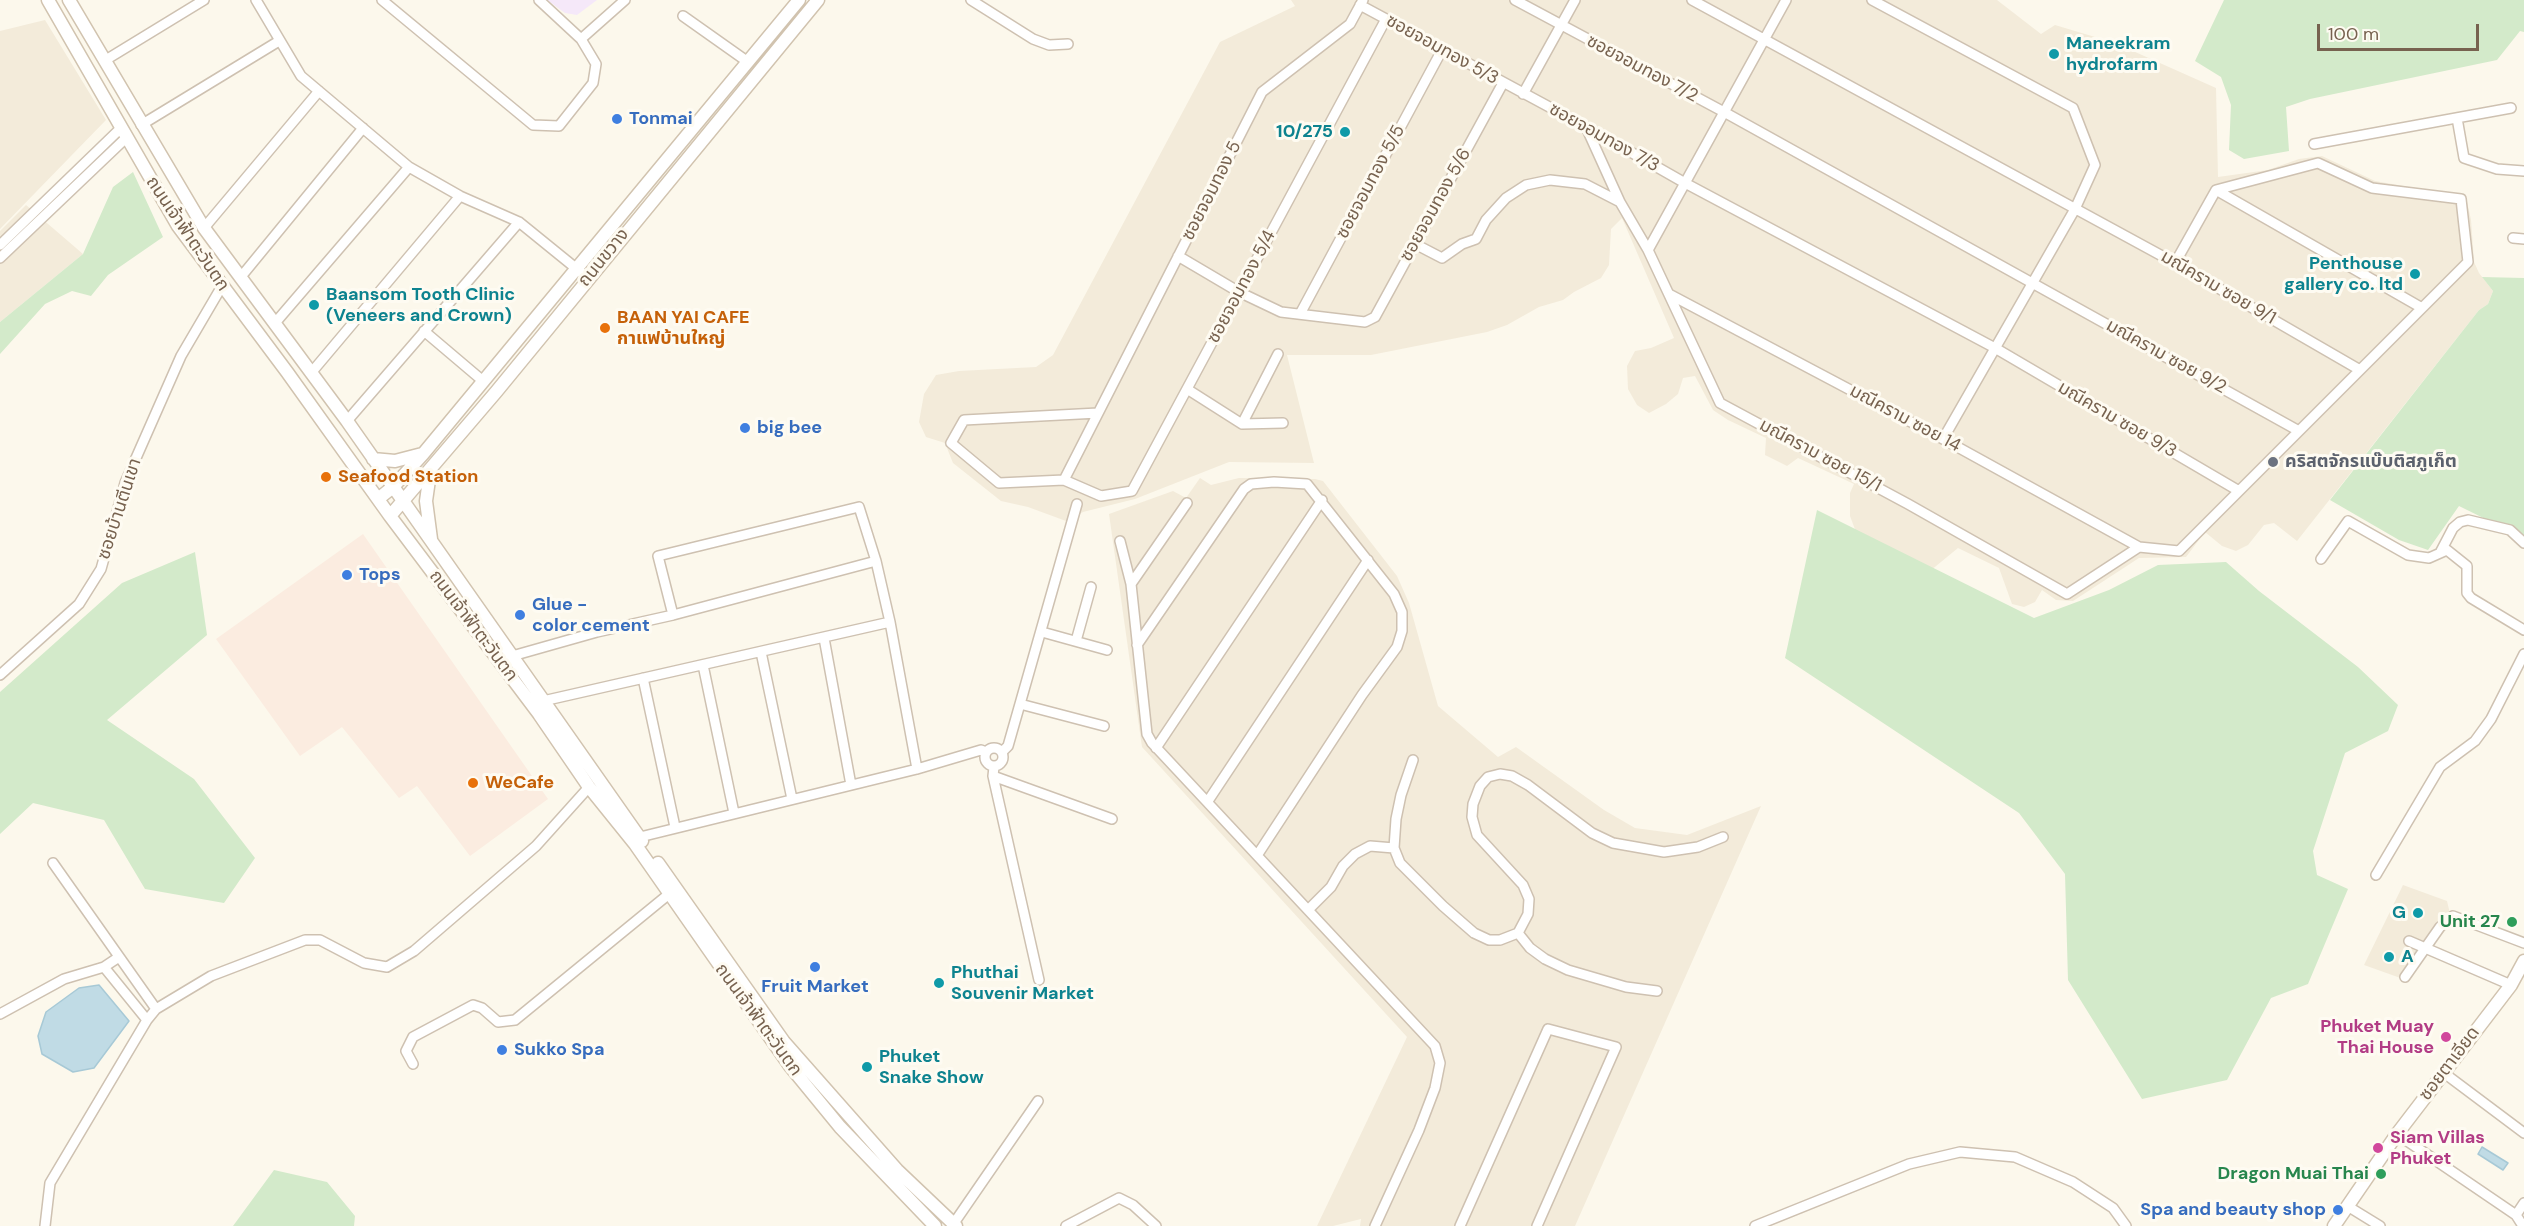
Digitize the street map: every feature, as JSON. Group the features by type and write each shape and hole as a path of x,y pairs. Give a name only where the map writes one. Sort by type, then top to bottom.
{"main road":[{"name":"ถนนเจ้าฟ้าตะวันตก","path":"48,0 178,226 590,787 635,844 790,1066 840,1127 935,1226"},
{"name":"ถนนขวาง","path":"378,499 393,487 423,454 799,0"},
{"name":"ถนนขวาง","path":"390,516 404,503 819,0"},
{"name":"ถนนเจ้าฟ้าตะวันตก","path":"71,1 141,125 204,228 347,421 784,1042 897,1170 954,1225"},
{"path":"373,459 401,461 423,454"},
{"path":"431,469 426,501 432,543"},
{"name":"ซอยตาเอียด","path":"2334,1226 2397,1134 2511,984 2524,961"}],"street":[{"path":"104,61 204,0"},
{"path":"256,0 301,76 409,167 460,196 519,222 588,278"},
{"path":"382,0 533,125 559,126 593,83 596,64 581,39 539,0"},
{"path":"581,39 625,0"},
{"path":"971,0 1033,39 1048,45 1068,44"},
{"name":"ซอยจอมทอง 7/2","path":"1515,0 1724,112 2033,283"},
{"path":"1523,94 1575,0"},
{"name":"มณีคราม ซอย 9/1","path":"1692,0 2175,263 2360,370"},
{"path":"1648,250 1786,0"},
{"path":"1872,0 2073,108 2095,165 2075,209 1943,439"},
{"name":"ซอยจอมทอง 5/3","path":"1362,3 1386,19 1523,94"},
{"name":"ซอยจอมทอง 5","path":"1064,480 1262,92 1350,24 1362,3"},
{"path":"683,16 748,62"},
{"name":"ซอยจอมทอง 5/4","path":"1064,480 1101,496 1132,491 1386,19"},
{"path":"141,125 279,42"},
{"name":"ซอยจอมทอง 5/5","path":"1300,314 1442,50"},
{"name":"ซอยจอมทอง 5/6","path":"1300,314 1365,322 1375,317 1503,83"},
{"path":"204,228 319,91"},
{"name":"ซอยจอมทอง 7/3","path":"1523,94 1995,348"},
{"path":"2314,144 2511,108"},
{"path":"2457,118 2464,158 2497,169 2524,171"},
{"name":"มณีคราม ซอย 15/1","path":"1586,127 1620,202 1648,250 1720,403 1908,504 2067,594 2139,548"},
{"path":"240,278 363,128"},
{"path":"0,245 123,133"},
{"path":"0,258 123,133"},
{"path":"2139,548 2179,550 2468,262 2461,199 2373,188 2318,163 2216,190 2175,263"},
{"path":"275,323 409,167"},
{"path":"1415,244 1442,258 1462,244 1476,239 1486,220 1506,198 1526,185 1550,180 1585,184 1620,202"},
{"path":"2216,190 2422,308"},
{"path":"311,373 460,196"},
{"path":"347,421 519,222"},
{"path":"2513,238 2524,239"},
{"path":"1178,256 1239,292 1281,312 1300,314"},
{"name":"มณีคราม ซอย 9/2","path":"2033,283 2299,431"},
{"name":"ซอยบ้านตีนเขา","path":"0,675 79,604 101,569 125,483 181,356 222,286"},
{"name":"มณีคราม ซอย 14","path":"1669,294 1943,439 2139,548"},
{"path":"424,331 483,381"},
{"name":"มณีคราม ซอย 9/3","path":"1995,348 2239,491"},
{"path":"1242,424 1278,354"},
{"path":"1187,389 1242,424 1283,423"},
{"path":"1064,480 999,483 951,443 964,420 1098,413"},
{"path":"1137,645 1244,489 1251,484 1275,482 1307,484 1394,594 1402,612 1402,631 1397,647 1362,695 1258,854"},
{"path":"1156,748 1322,501"},
{"path":"1131,584 1187,503"},
{"path":"993,771 1002,762 1002,752 1008,746 1077,504"},
{"path":"673,615 658,556 859,507 876,561 890,622 917,769"},
{"path":"2441,551 2453,528 2460,522 2468,520 2510,530 2524,543"},
{"path":"2321,558 2348,521 2408,555 2428,558 2441,551 2449,551 2465,562 2467,593 2471,598 2524,630"},
{"path":"1120,541 1131,584 1146,734 1156,748 1258,854 1435,1046 1440,1063 1435,1088 1419,1130 1375,1226"},
{"path":"1208,801 1368,560"},
{"path":"498,660 597,632 673,615 876,561"},
{"path":"1076,641 1091,587"},
{"path":"543,701 890,622"},
{"path":"1042,632 1107,650"},
{"path":"824,638 851,784"},
{"path":"761,652 792,799"},
{"path":"2376,875 2440,767 2475,741 2491,719 2524,654"},
{"path":"703,665 734,813"},
{"path":"643,678 675,827"},
{"path":"1020,704 1104,726"},
{"path":"986,752 992,748 1002,752"},
{"path":"639,837 917,769 981,750 986,752"},
{"path":"986,752 986,762 993,771 1039,980"},
{"path":"1413,760 1401,795 1394,848 1400,863 1474,933 1489,940 1500,940 1518,933 1528,914 1529,899 1522,885 1478,835 1472,817 1473,804 1480,786 1488,777 1500,774 1512,776 1528,784 1592,833 1613,843 1664,852 1698,847 1723,837"},
{"path":"993,771 1112,819"},
{"path":"45,1226 50,1183 147,1020 156,1009 211,976 305,940 320,940 364,963 387,967 414,951 536,846 590,787"},
{"path":"1308,910 1331,886 1343,866 1355,854 1370,846 1394,848"},
{"path":"53,863 156,1009"},
{"path":"413,1064 406,1051 413,1037 472,1005 482,1008 498,1022 515,1020 669,894"},
{"path":"2404,977 2440,927 2453,916 2524,944"},
{"path":"1518,933 1530,948 1545,959 1568,970 1626,987 1657,991"},
{"path":"2409,941 2511,984"},
{"path":"0,1014 64,979 104,967 119,957"},
{"path":"104,967 147,1020"},
{"path":"1460,1226 1548,1029 1616,1047 1537,1226"},
{"path":"2444,1073 2524,1133"},
{"path":"954,1225 1038,1101"},
{"path":"2397,1134 2516,1215 2523,1226"},
{"path":"1755,1226 1909,1164 1960,1152 2015,1158 2073,1182 2113,1208 2126,1226"},
{"path":"1066,1226 1119,1198 1133,1205 1156,1226"},
{"path":"2516,1215 2524,1203"},
{"path":"2349,1207 2380,1226"}],"shaded area":[{"path":"547,0 597,0 577,15 565,13"},
{"path":"1291,0 1997,0 2041,34 2055,25 2115,43 2216,88 2218,177 2268,170 2299,159 2322,156 2375,181 2466,197 2471,220 2474,262 2479,273 2493,291 2488,304 2479,310 2297,541 2274,523 2264,525 2248,545 2236,551 2222,546 2205,532 2186,557 2139,558 2073,601 2056,600 2042,590 2035,602 2024,607 2012,604 1999,568 1958,548 1930,571 1856,532 1850,516 1850,493 1854,484 1798,458 1787,466 1765,455 1766,438 1728,420 1713,410 1695,376 1683,378 1678,394 1649,413 1637,405 1628,389 1627,366 1635,351 1651,348 1674,338 1622,218 1611,229 1609,265 1601,278 1563,300 1539,307 1507,325 1487,332 1371,355 1287,355 1314,463 1229,462 1135,499 1083,512 1066,521 1028,507 1001,501 953,463 945,443 926,437 919,422 924,394 936,375 959,371 1036,367 1053,355 1220,42 1295,6"},
{"path":"45,20 106,120 0,229 0,31"},
{"path":"26,205 83,254 0,322 0,231"},
{"path":"1200,478 1211,485 1239,478 1323,481 1397,576 1409,603 1438,706 1498,757 1516,747 1604,810 1635,828 1687,835 1761,806 1575,1226 1360,1226 1361,1219 1333,1226 1317,1226 1407,1037 1142,747 1109,514 1173,491 1186,498"},
{"path":"363,534 548,799 470,856 417,786 399,798 342,727 300,756 216,639"},
{"path":"2403,885 2447,901 2452,922 2406,980 2364,965"}],"green space":[{"path":"2224,0 2524,0 2524,32 2520,31 2497,60 2310,99 2286,107 2289,151 2244,159 2229,150 2231,105 2221,77 2195,61"},
{"path":"133,172 163,237 108,275 91,296 72,291 45,304 0,354 0,322 83,254 113,187"},
{"path":"2482,277 2524,278 2524,538 2459,506 2428,550 2399,540 2330,500 2479,310 2488,304 2493,291"},
{"path":"1817,510 2034,618 2109,590 2158,565 2226,562 2259,591 2358,667 2398,705 2388,731 2345,753 2313,851 2317,875 2348,889 2308,984 2271,998 2227,1080 2142,1099 2068,980 2065,874 2019,813 1785,658"},
{"path":"195,552 207,635 107,720 194,779 255,858 224,903 145,889 104,820 33,803 0,834 0,692 122,583"},
{"path":"274,1170 327,1182 355,1216 354,1226 233,1226"}],"water":[{"path":"99,985 129,1021 94,1068 73,1072 42,1054 38,1036 46,1012 79,988"},
{"path":"2482,1147 2508,1163 2503,1170 2478,1154"}],"place":[{"name":"Maneekram hydrofarm","path":"2054,54"},
{"name":"Tonmai","path":"617,119"},
{"name":"10/275","path":"1345,132"},
{"name":"Penthouse gallery co. ltd","path":"2415,274"},
{"name":"Baansom Tooth Clinic (Veneers and Crown)","path":"314,305"},
{"name":"BAAN YAI CAFE กาแฟบ้านใหญ่","path":"605,328"},
{"name":"big bee","path":"745,428"},
{"name":"คริสตจักรแบ๊บติสภูเก็ต","path":"2273,462"},
{"name":"Seafood Station","path":"326,477"},
{"name":"Tops","path":"347,575"},
{"name":"Glue - color cement","path":"520,615"},
{"name":"WeCafe","path":"473,783"},
{"name":"G","path":"2418,913"},
{"name":"Unit 27","path":"2512,922"},
{"name":"A","path":"2389,957"},
{"name":"Fruit Market","path":"815,967"},
{"name":"Phuthai Souvenir Market","path":"939,983"},
{"name":"Phuket Muay Thai House","path":"2446,1037"},
{"name":"Sukko Spa","path":"502,1050"},
{"name":"Phuket Snake Show","path":"867,1067"},
{"name":"Siam Villas Phuket","path":"2378,1148"},
{"name":"Dragon Muai Thai","path":"2381,1174"},
{"name":"Spa and beauty shop","path":"2338,1210"}]}
